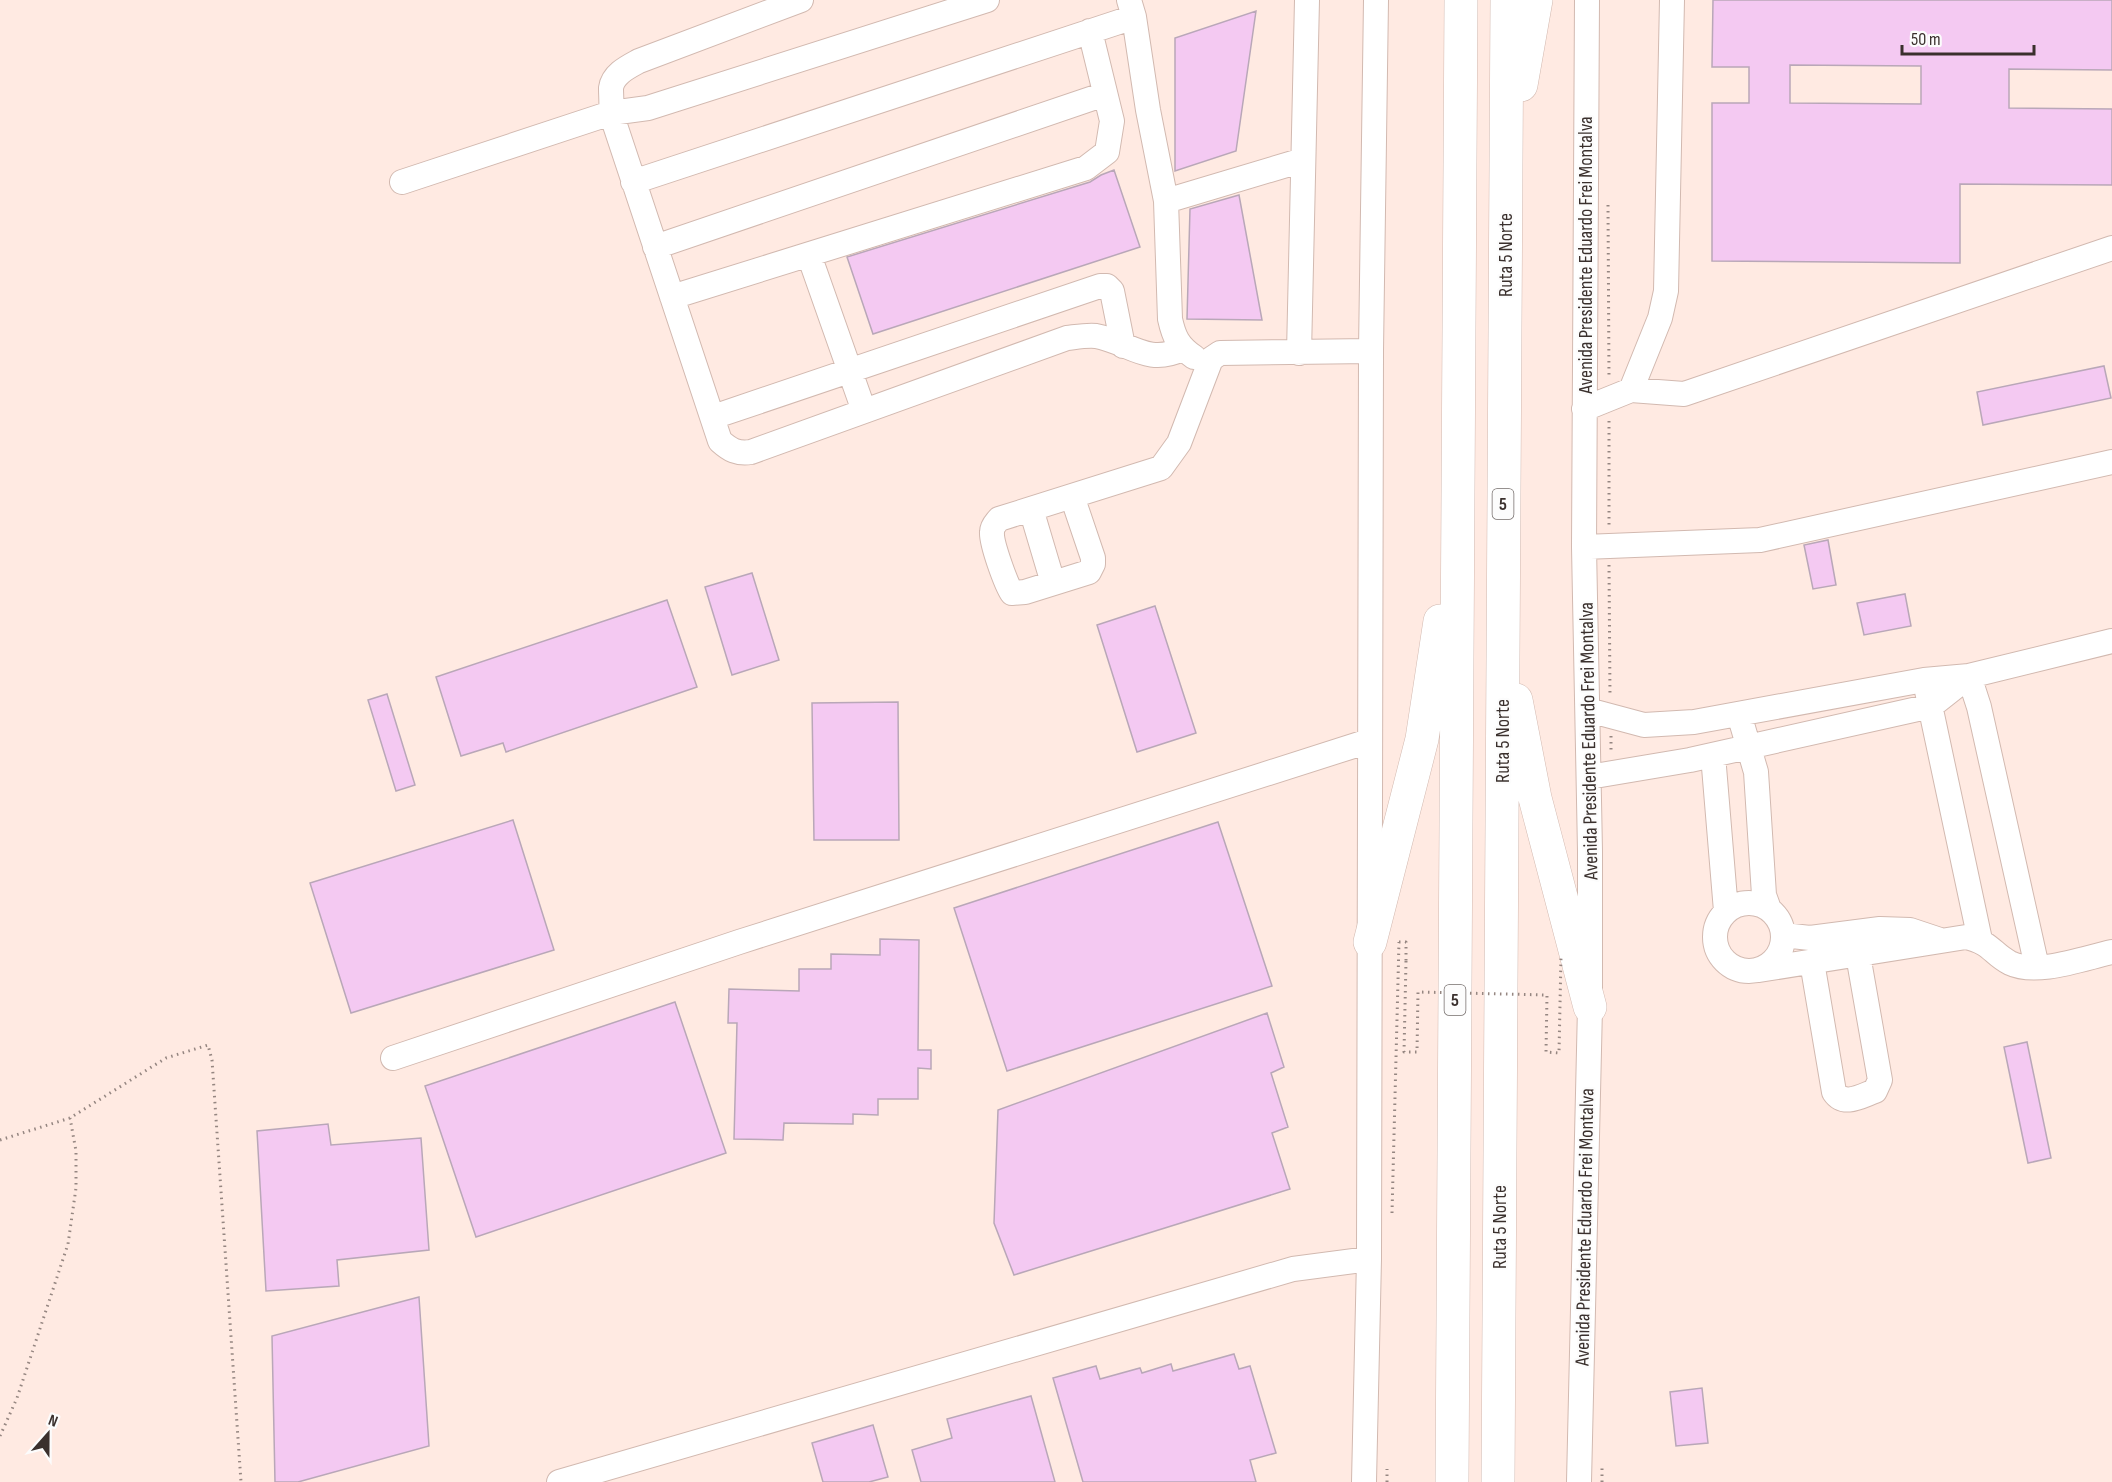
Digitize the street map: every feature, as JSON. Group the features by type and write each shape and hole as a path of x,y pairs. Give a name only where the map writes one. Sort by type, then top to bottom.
{"highway":[{"path":"1446,0 1460,68"},
{"name":"5","path":"1452,1482 1461,0"},
{"name":"Ruta 5 Norte","path":"1498,1482 1507,0"},
{"path":"1506,148 1523,76 1536,0"},
{"path":"1384,942 1422,738 1457,519"},
{"path":"1502,633 1535,798 1590,1007"}],"street":[{"path":"801,0 639,61 620,73 611,86 613,102 611,113 720,441 730,450 741,454 751,452 1067,338 1093,336 1158,356 1170,355 1182,349"},
{"path":"402,182 611,113 648,108 987,0"},
{"path":"1299,352 1307,0"},
{"path":"1364,1482 1369,1259 1384,942 1369,741 1376,0"},
{"name":"Avenida Presidente Eduardo Frei Montalva","path":"1579,1482 1590,1007 1589,777 1584,547 1587,0"},
{"path":"1631,390 1660,318 1666,291 1672,0"},
{"path":"633,182 1090,31 1131,8 1166,201 1170,319 1174,336 1182,349 1194,357 1211,359"},
{"path":"672,297 1086,168 1107,153 1112,121 1090,31"},
{"path":"655,247 1105,94"},
{"path":"1166,201 1303,160"},
{"path":"1584,410 1631,390 1684,394 2112,248"},
{"path":"809,255 864,411"},
{"path":"713,417 1100,286 1107,286 1112,291 1123,346"},
{"path":"1072,496 1093,558 1089,572 1025,592 1012,593 992,531 999,519 1031,509 1072,496 1161,468 1179,443 1211,359 1220,353 1371,351"},
{"path":"1584,547 1760,540 2112,462"},
{"path":"1031,509 1053,583"},
{"path":"1588,710 1644,725 1694,722 1924,680 1969,676 2112,641"},
{"path":"1589,777 1749,748 1931,706 1969,676"},
{"path":"1969,676 1979,707 2037,967"},
{"path":"1924,680 1980,940"},
{"path":"1739,714 1756,772 1764,895 1784,935 1781,950 1772,962 1759,970"},
{"path":"393,1058 739,942 1369,741"},
{"path":"1713,755 1726,912"},
{"path":"1769,909 1755,903 1740,904 1726,912 1718,924 1715,939 1719,953 1729,965 1743,970 1759,970 1966,937 1980,940 2001,957 2024,968 2112,952"},
{"path":"1784,935 1810,938 1880,929 1910,930 1945,942"},
{"path":"1812,962 1834,1092 1839,1099 1846,1101 1875,1091 1880,1080 1858,955"},
{"path":"559,1482 1293,1269 1369,1259"}],"path":[{"path":"1384,942 1391,1221"},
{"path":"1406,961 1404,1052 1417,1052 1418,992 1547,995 1546,1052 1558,1053 1561,956"},
{"path":"0,1140 70,1118 166,1058 208,1045 212,1060 241,1482"},
{"path":"0,1436 17,1398 68,1244 76,1188 76,1152 70,1118"}],"building":[{"path":"1713,0 2112,0 2112,70 2009,69 2009,108 2112,109 2112,185 1960,184 1960,263 1712,261 1712,103 1749,103 1749,67 1712,67","holes":["1790,65 1921,66 1921,104 1790,103"]},
{"path":"1256,11 1236,151 1175,171 1175,38"},
{"path":"1114,170 1140,247 873,334 847,257 1090,182"},
{"path":"1239,195 1262,320 1187,319 1190,209"},
{"path":"2104,366 2111,398 1983,425 1977,392"},
{"path":"1828,540 1836,585 1813,589 1804,545"},
{"path":"752,573 779,660 732,675 705,587"},
{"path":"1905,594 1911,626 1864,635 1857,603"},
{"path":"667,600 697,687 506,752 503,743 461,756 436,677"},
{"path":"1155,606 1196,733 1137,752 1097,625"},
{"path":"387,694 415,785 396,791 368,700"},
{"path":"898,702 899,840 814,840 812,703"},
{"path":"513,820 554,950 351,1013 310,883"},
{"path":"1218,822 1272,986 1007,1071 954,908"},
{"path":"880,939 919,940 918,1050 931,1050 931,1069 918,1068 918,1099 878,1099 878,1115 853,1114 853,1124 784,1123 783,1140 734,1139 737,1023 728,1023 729,989 799,991 799,969 831,969 831,954 880,955"},
{"path":"675,1002 726,1153 476,1237 425,1086"},
{"path":"1267,1013 1284,1067 1271,1073 1288,1127 1272,1133 1290,1189 1014,1275 994,1223 998,1110"},
{"path":"2027,1042 2051,1158 2028,1163 2004,1047"},
{"path":"328,1124 331,1145 421,1138 429,1250 337,1260 339,1286 266,1291 257,1131"},
{"path":"419,1297 429,1446 298,1482 275,1482 272,1336"},
{"path":"1234,1354 1239,1369 1250,1366 1276,1453 1250,1460 1256,1482 1083,1482 1053,1378 1096,1366 1100,1379 1140,1368 1142,1373 1171,1364 1173,1371"},
{"path":"1702,1388 1708,1443 1676,1446 1670,1392"},
{"path":"1031,1396 1055,1482 921,1482 912,1450 952,1438 947,1419"},
{"path":"873,1425 888,1477 869,1482 823,1482 812,1443"}]}
